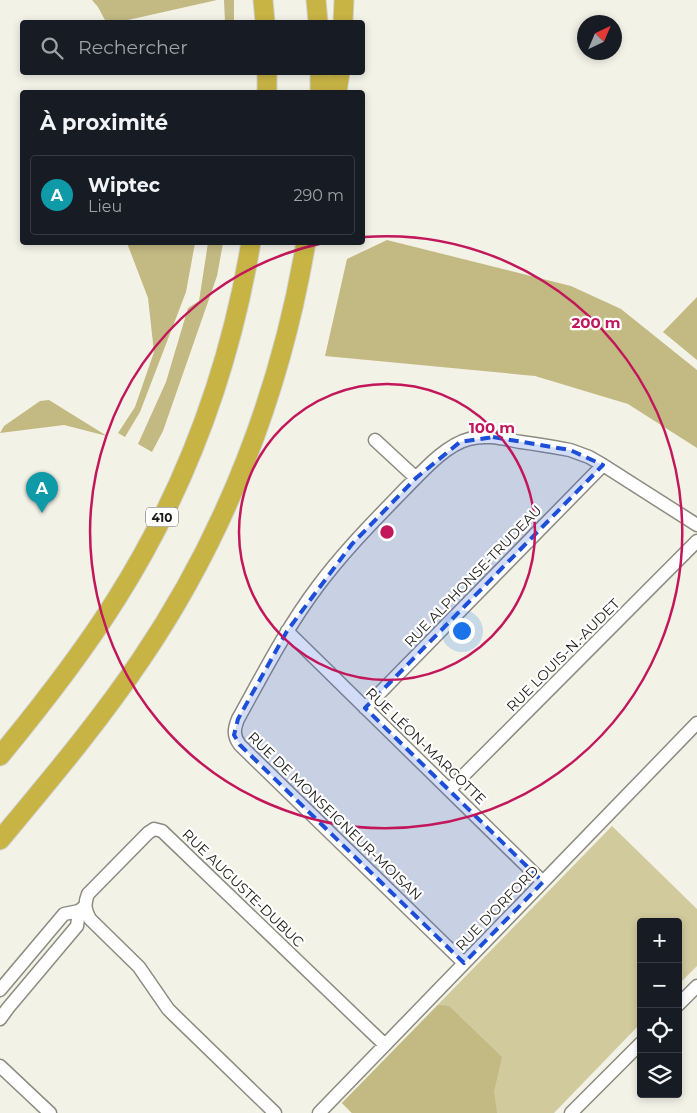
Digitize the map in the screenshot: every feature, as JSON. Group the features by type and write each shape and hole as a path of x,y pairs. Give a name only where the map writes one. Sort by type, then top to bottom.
{"highway":[{"path":"264,0 265,20"},
{"path":"316,0 318,20"},
{"path":"344,0 344,20"},
{"path":"266,90 267,75"},
{"path":"320,75 320,90"},
{"path":"337,90 340,75"},
{"name":"410","path":"0,756 48,697 92,637 132,573 163,514 197,438 218,380 238,308 250,245"},
{"path":"0,840 90,730 130,676 170,614 209,544 240,476 264,409 290,320 305,245"}],"street":[{"name":"RUE DE MONSEIGNEUR-MOISAN","path":"464,963 240,745 234,735 238,719 287,631 335,564 416,478 452,446 460,442 479,436 493,437 570,450 603,464 697,526"},
{"path":"375,440 416,478"},
{"name":"RUE ALPHONSE-TRUDEAU","path":"365,708 603,464"},
{"name":"RUE LOUIS-N.-AUDET","path":"449,790 697,542"},
{"name":"RUE LÉON-MARCOTTE","path":"287,631 543,882"},
{"name":"RUE D'ORFORD","path":"318,1113 697,724"},
{"name":"RUE AUGUSTE-DUBUC","path":"82,909 88,894 148,833 154,829 162,831 385,1044"},
{"path":"0,990 64,914 82,909"},
{"path":"0,1019 77,926 82,909"},
{"path":"82,909 139,966 175,1016 275,1113"},
{"path":"682,1001 697,986"},
{"path":"572,1113 637,1047"},
{"path":"0,1066 50,1113"}],"highlighted area":[{"path":"493,437 570,450 603,465 365,708 543,882 464,963 240,745 234,735 238,719 287,631 352,544 416,478 460,442"}],"shaded area":[{"path":"92,0 217,0 128,20 105,20"},
{"path":"224,0 234,0 234,20 225,20"},
{"path":"387,240 571,286 621,309 697,370 697,448 628,404 535,376 325,356 347,259"},
{"path":"128,245 195,245 186,292 140,412 125,437 118,433 135,407 154,352 148,298"},
{"path":"208,245 223,245 217,276 163,431 152,452 138,444 166,382 188,308 199,301"},
{"path":"697,297 697,360 663,332"},
{"path":"49,400 107,436 64,425 0,433 4,426 40,401"},
{"path":"612,826 697,909 697,966 682,981 682,918 637,918 637,1027 554,1113 352,1113 342,1103"},
{"path":"438,1005 449,1006 502,1057 494,1092 497,1113 352,1113 342,1103"}],"place":[{"name":"Wiptec","path":"42,513"}]}
